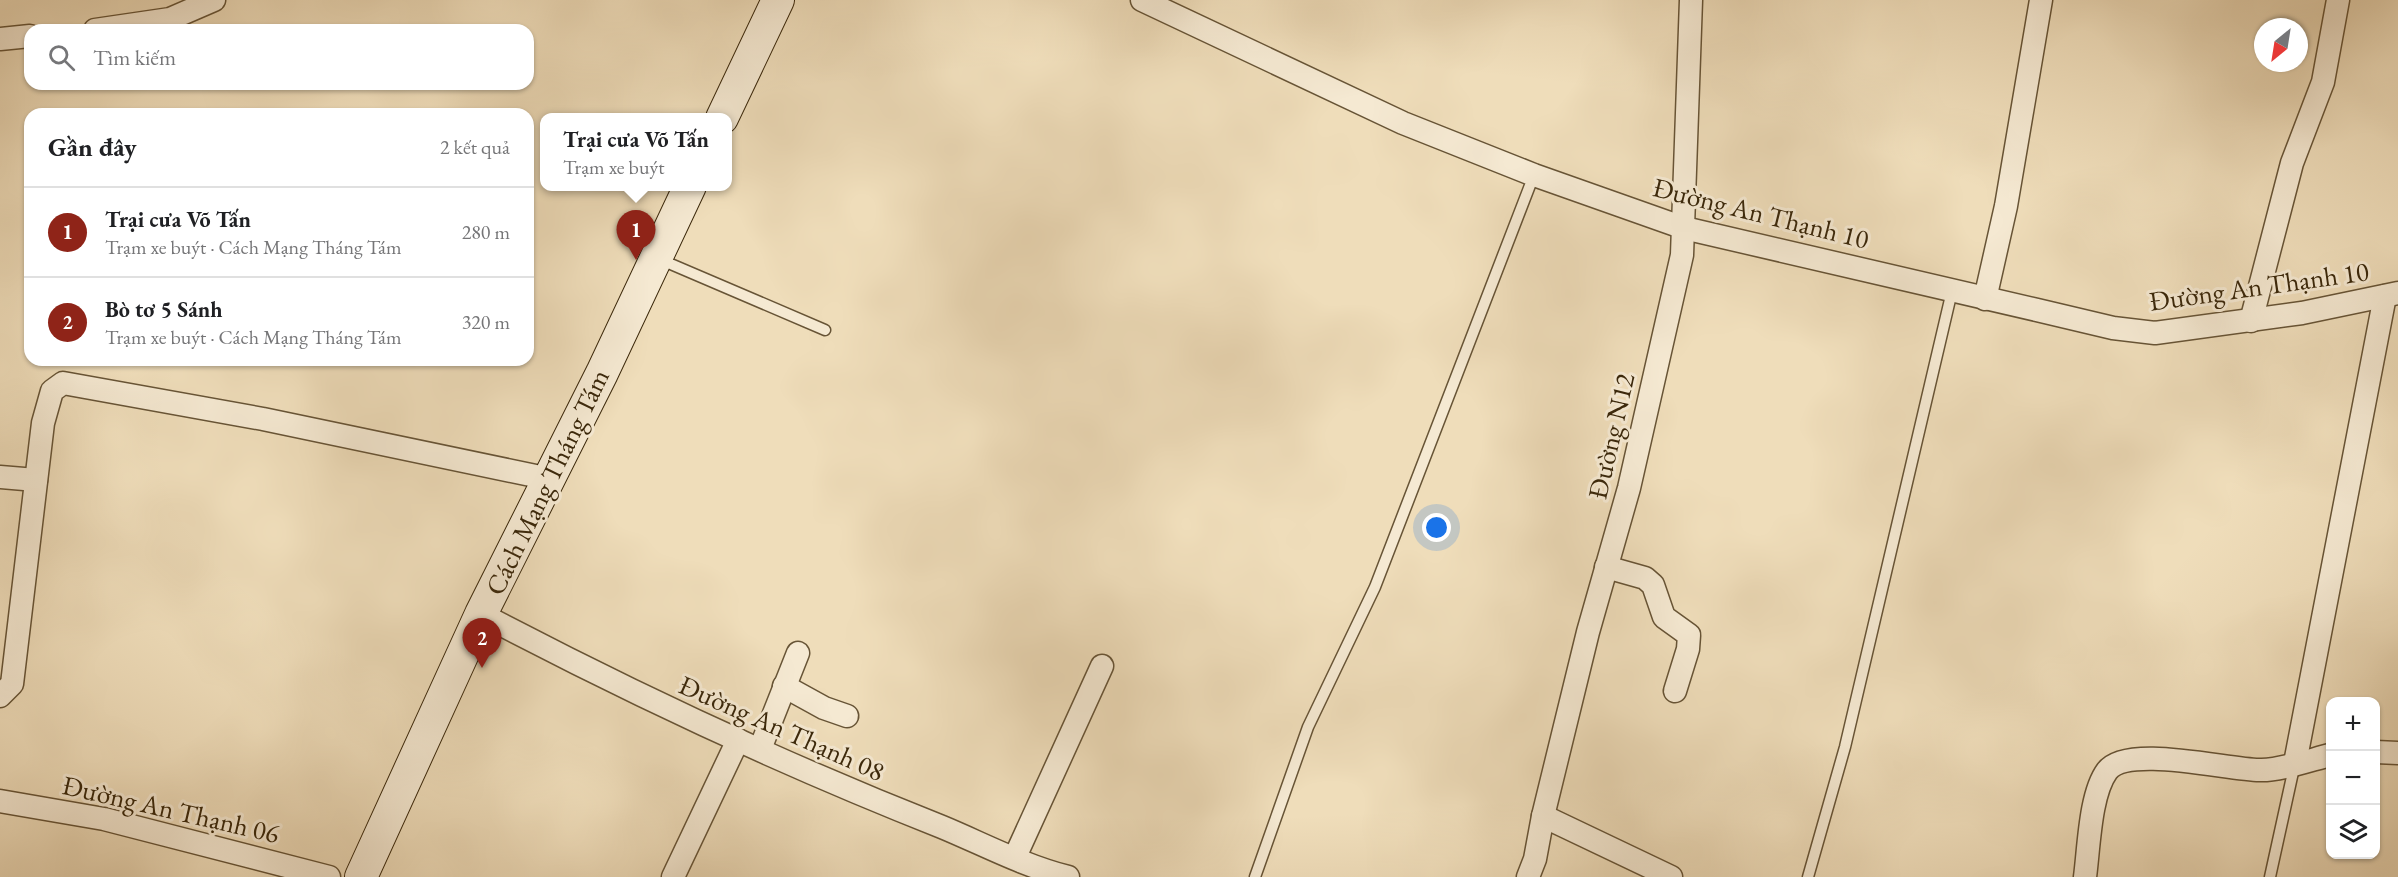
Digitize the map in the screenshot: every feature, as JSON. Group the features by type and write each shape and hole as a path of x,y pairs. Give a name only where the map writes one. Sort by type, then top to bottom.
{"main road":[{"path":"724,113 778,0"},
{"name":"Cách Mạng Tháng Tám","path":"362,877 481,614 549,479 688,191"}],"street":[{"path":"136,24 170,19 214,0"},
{"name":"Đường An Thạnh 10","path":"1142,0 1403,123 1533,175 1684,228 2080,322 2155,333 2251,321 2392,295"},
{"name":"Đường N12","path":"1528,877 1535,859 1543,816 1606,567 1632,476 1682,255 1691,0"},
{"path":"1985,299 2007,206 2041,0"},
{"path":"2251,321 2292,163 2323,82 2338,0"},
{"path":"0,39 24,37"},
{"path":"2295,763 2392,295"},
{"path":"0,696 12,684 43,423 52,390 63,383 263,419 549,479"},
{"path":"0,477 36,480"},
{"path":"1606,567 1645,578 1653,585 1664,617 1689,635 1688,649 1676,691"},
{"name":"Đường An Thạnh 08","path":"481,614 565,658 738,740 897,811 1015,857 1044,874 1068,877"},
{"path":"760,749 798,653"},
{"path":"1015,857 1102,666"},
{"path":"784,686 824,708 847,716"},
{"path":"673,877 738,740"},
{"path":"2380,752 2398,753"},
{"path":"2085,877 2099,784 2109,768 2122,762 2148,758 2261,771 2326,756"},
{"name":"Đường An Thạnh 06","path":"0,801 115,821 328,877"},
{"path":"1543,816 1671,877"}],"lane":[{"path":"1255,877 1308,727 1375,587 1533,175"},
{"path":"656,258 825,330"},
{"path":"1808,877 1845,747 1952,291"},
{"path":"2270,877 2295,763"}],"place":[{"name":"Trại cưa Võ Tấn","path":"636,260"},
{"name":"Bò tơ 5 Sánh","path":"482,668"}]}
